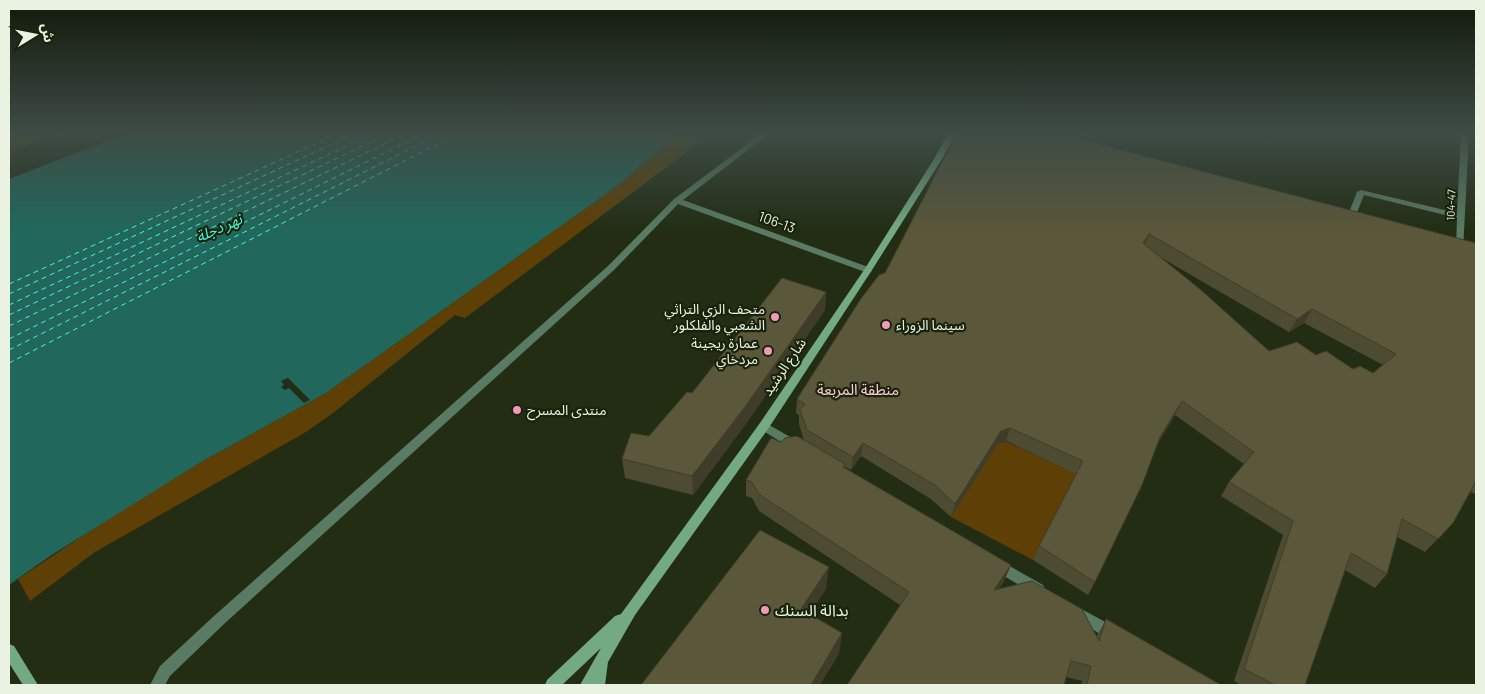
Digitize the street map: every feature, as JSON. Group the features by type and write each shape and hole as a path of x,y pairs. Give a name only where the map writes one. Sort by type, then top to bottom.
{"main road":[{"name":"شارع الرشيد","path":"587,685 630,611 764,426 868,270 934,165"},
{"name":"شارع الرشيد","path":"552,685 630,611"},
{"path":"9,651 31,685"},
{"path":"598,685 603,656"}],"street":[{"path":"157,685 165,672 219,620 611,268 676,201 722,165"},
{"name":"104-47","path":"1451,247 1464,250 1462,216 1463,165"},
{"path":"1350,220 1361,192 1462,216"},
{"name":"106-13","path":"676,201 868,270"},
{"path":"1341,218 1360,223"},
{"path":"764,426 805,451"},
{"path":"988,560 1046,594"},
{"path":"1062,604 1120,638"}],"shaded area":[{"path":"641,165 669,165 465,318 455,315 333,413 306,432 95,552 30,601 18,579 118,512 201,462 326,393 620,184"},
{"path":"1000,439 1077,474 1033,560 951,517"}],"water":[{"name":"نهر دجلة","path":"44,165 641,165 620,184 326,393 201,462 50,556 9,585 9,179"}],"pier":[{"path":"288,378 310,400 304,403 289,388 285,390 281,387 284,385 281,381"}],"building":[{"path":"940,165 1180,165 1476,243 1476,481 1453,523 1438,539 1402,519 1387,574 1351,553 1305,685 1275,685 1244,669 1293,521 1229,482 1254,452 1182,401 1160,437 1142,485 1095,582 1039,546 1083,461 1010,428 1001,431 955,504 935,485 863,443 853,457 807,430 800,410 805,404 797,399 860,300 879,275 885,273","holes":["1149,234 1297,319 1312,309 1396,354 1373,373 1360,366 1353,369 1326,351 1316,355 1297,342 1269,351 1201,290 1143,243"]},
{"path":"782,278 826,292 745,407 692,476 622,459 631,433 649,436 687,392 692,393"},
{"path":"797,436 845,464 843,467 1011,565 994,590 1032,581 1082,609 1099,641 1106,619 1221,685 1087,685 1091,666 1071,661 1064,685 847,685 909,592 760,495 752,482 746,480 771,438 781,442 785,438"},
{"name":"بدالة السنك","path":"760,530 829,567 801,609 842,633 811,685 641,685"}],"ferry route":[{"path":"9,284 268,165"},
{"path":"9,294 286,165"},
{"path":"9,305 305,165"},
{"path":"9,315 322,165"},
{"path":"9,326 340,165"},
{"path":"9,339 360,165"},
{"path":"9,350 377,165"},
{"path":"9,363 396,165"}],"place":[{"name":"متحف الزي التراثي الشعبي والفلكلور","path":"775,317"},
{"name":"سينما الزوراء","path":"886,325"},
{"name":"عمارة ريجينة مردخاي","path":"768,351"},
{"name":"منتدى المسرح","path":"517,410"},
{"name":"بدالة السنك","path":"765,610"}],"district":[{"name":"منطقة المربعة","path":"858,390"}]}
